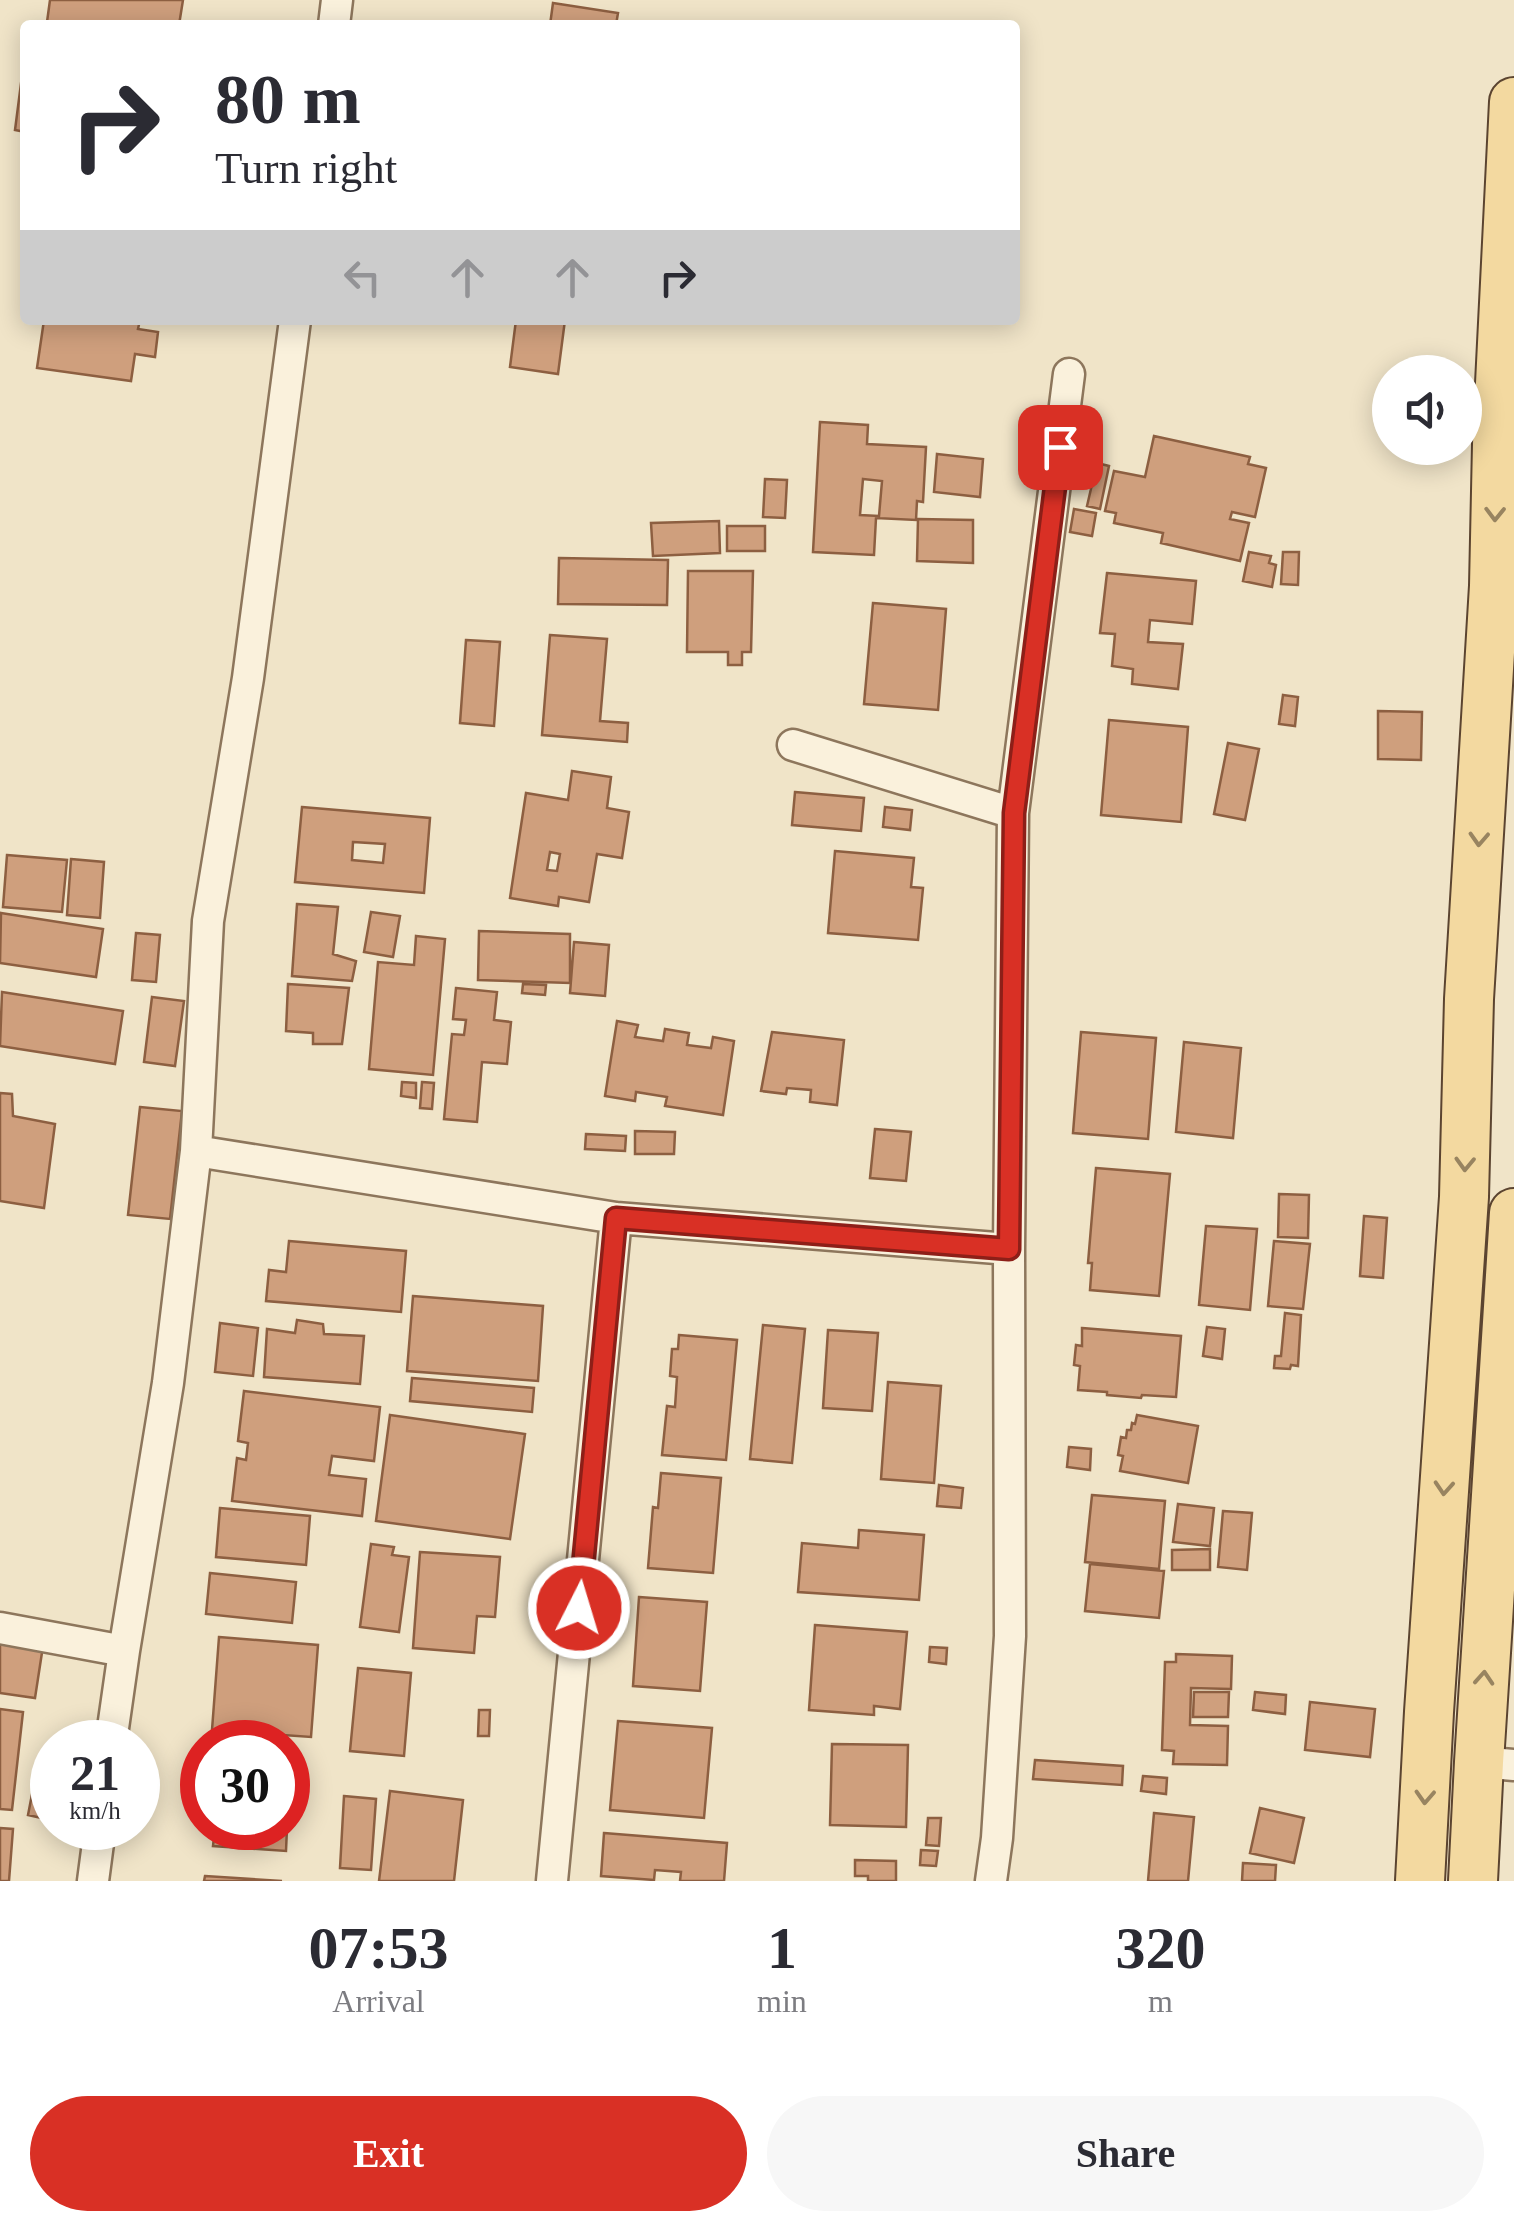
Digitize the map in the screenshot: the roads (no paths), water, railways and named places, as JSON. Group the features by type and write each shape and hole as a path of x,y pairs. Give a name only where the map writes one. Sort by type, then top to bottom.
{"main road":[{"path":"1420,1881 1464,1197 1469,998 1494,586 1514,102"},
{"path":"1474,1881 1496,1763 1514,1213"}],"street":[{"path":"115,1720 168,1383 196,1152 208,921 248,678 294,325"},
{"path":"991,1881 1010,1636 1014,813 1069,374"},
{"path":"793,745 1014,813"},
{"path":"196,1152 616,1218 1009,1249"},
{"path":"552,1881 616,1218"},
{"path":"0,1628 124,1651"},
{"path":"93,1881 97,1850"}]}
